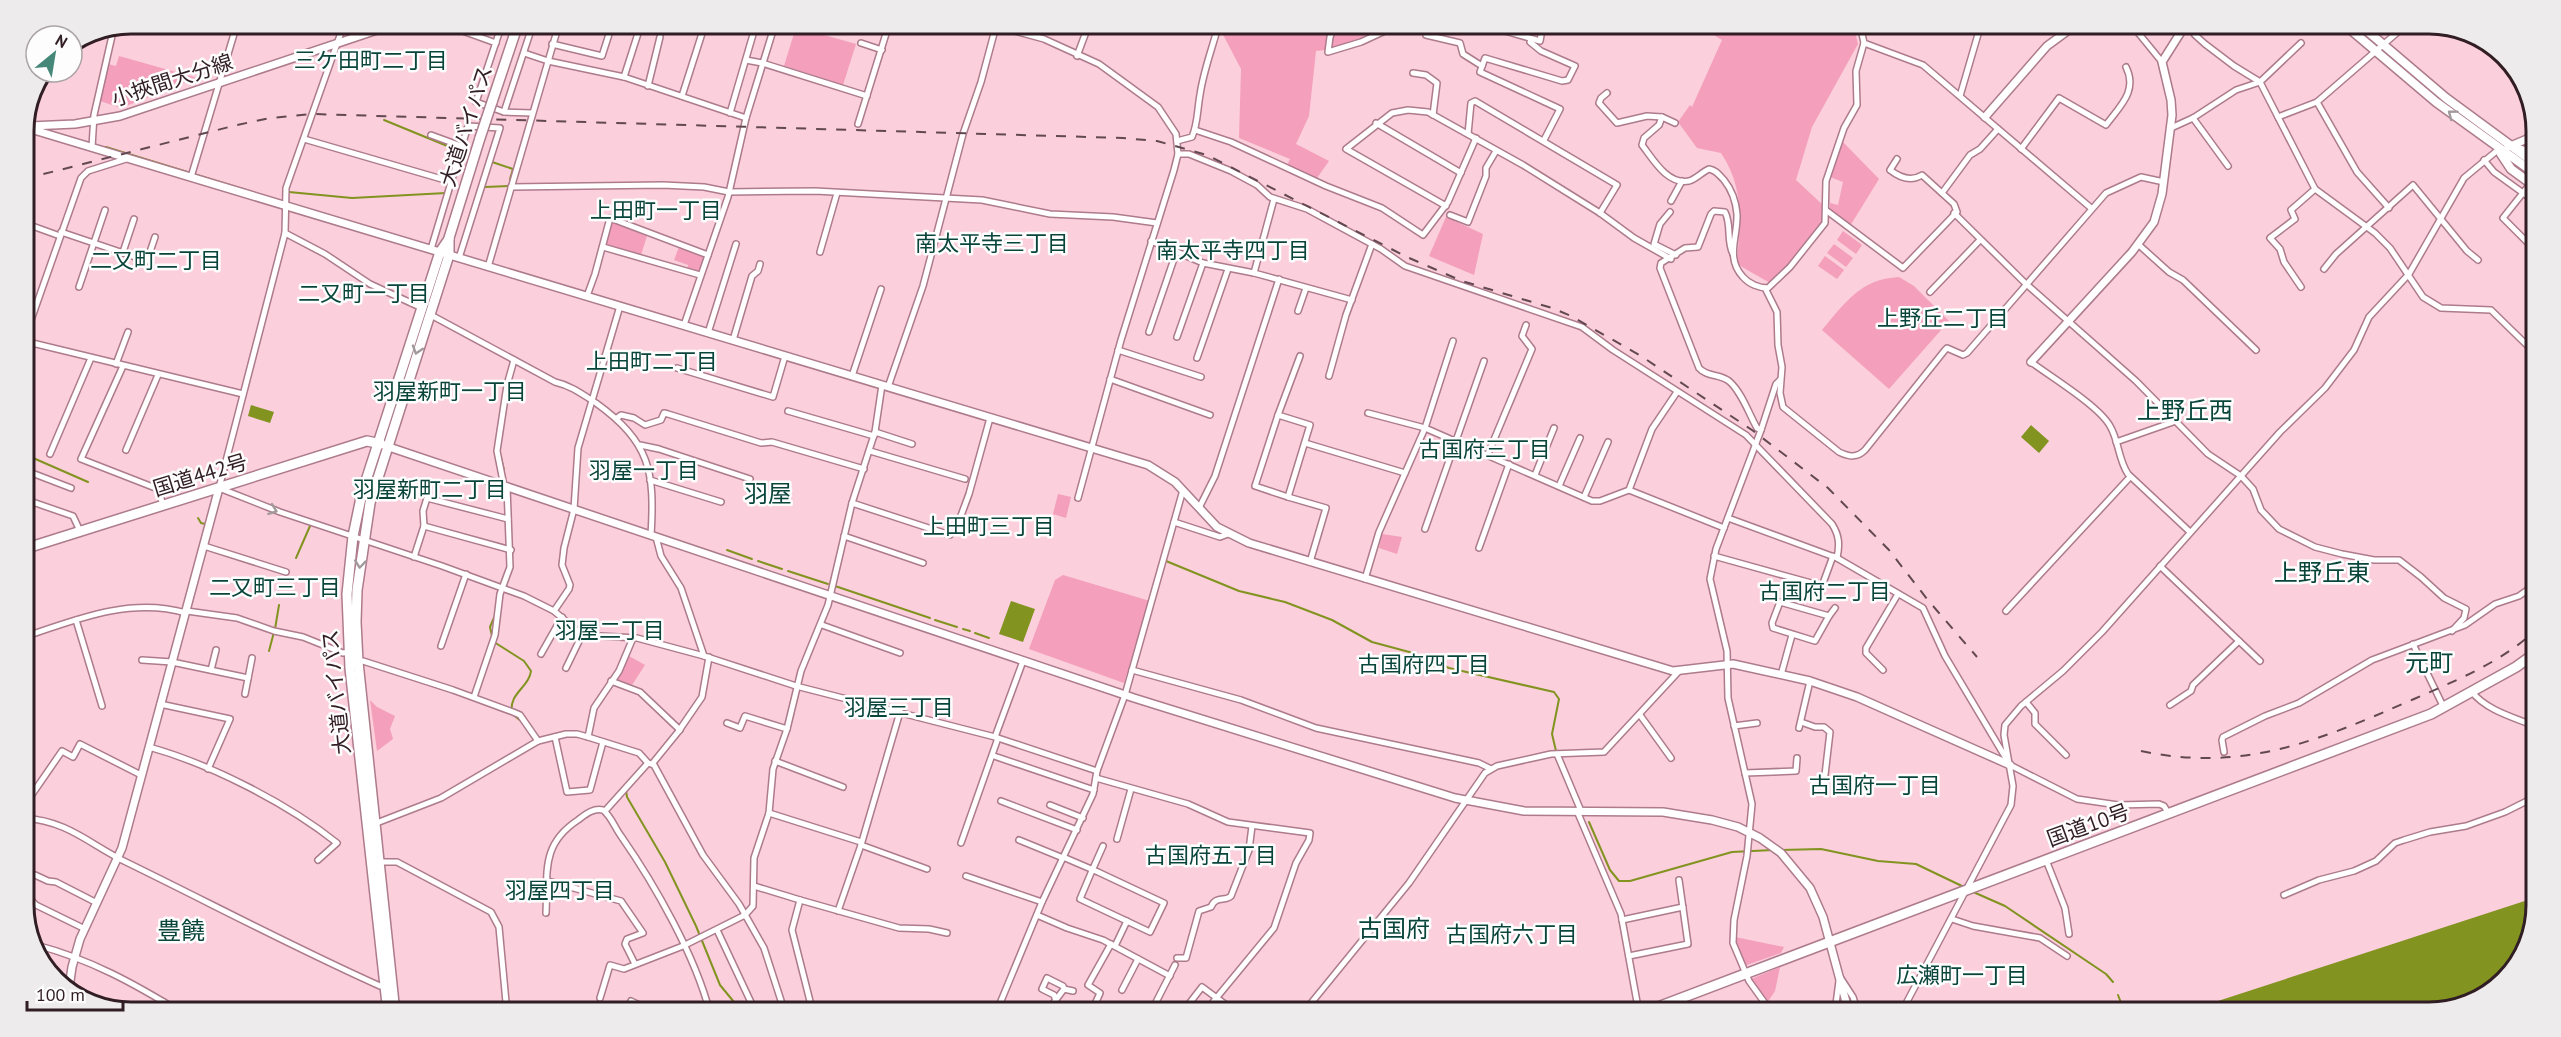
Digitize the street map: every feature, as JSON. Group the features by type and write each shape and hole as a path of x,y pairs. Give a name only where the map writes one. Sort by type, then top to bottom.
{"highway":[{"name":"大道バイパス","path":"393,1002 353,650 362,493 382,444 426,311 440,252 449,238 515,34"},
{"name":"国道442号","path":"35,545 366,441 382,444"},
{"name":"国道10号","path":"1670,1002 2444,708 2526,660"},
{"name":"大道バイパス","path":"388,1002 389,986"}],"main road":[{"path":"2358,34 2526,157"},
{"path":"2367,34 2379,49 2436,102 2526,167"},
{"path":"2510,146 2526,152"},
{"path":"2499,149 2511,169 2526,180"}],"street":[{"path":"191,177 234,34"},
{"path":"70,981 75,955 85,928 118,858 187,612 285,233 286,188 340,34"},
{"name":"小挾間大分線","path":"35,126 95,122 133,112 366,34"},
{"path":"471,34 496,43"},
{"path":"499,34 476,102 504,112 532,113"},
{"path":"504,112 530,34"},
{"path":"488,267 556,34"},
{"path":"552,44 602,56 609,34"},
{"path":"624,77 638,34"},
{"path":"681,96 702,34"},
{"path":"730,113 753,34"},
{"path":"684,325 729,192 746,118 772,34"},
{"path":"858,124 886,34"},
{"path":"600,998 610,965 624,969 683,946 746,915 754,902 756,849 769,813 775,761 788,729 796,686 822,625 852,503 875,434 885,386 923,286 945,199 994,34"},
{"path":"1029,34 1099,64 1158,107 1173,129 1177,141 1178,154 1118,350 1078,498"},
{"path":"1077,56 1085,34"},
{"path":"1177,141 1192,137 1195,130 1199,118 1200,96 1216,34"},
{"path":"1331,34 1328,52 1378,34"},
{"path":"1515,34 1540,41 1541,34"},
{"path":"1765,288 1778,280 1825,223 1826,180 1844,128 1857,105 1856,71 1864,43 1862,34"},
{"path":"1960,96 1978,34"},
{"path":"1985,117 2047,46 2063,34"},
{"path":"2139,34 2163,62 2172,106 2164,182 2154,222 2139,245 2031,362 2103,416 2110,426 2121,462 2130,477 2190,532"},
{"path":"2163,62 2181,34"},
{"path":"2195,34 2201,41 2240,70 2260,82 2305,174 2315,189 2368,228 2390,248 2423,297 2441,308 2491,310 2526,344"},
{"path":"2278,117 2317,102 2343,77 2396,34"},
{"path":"1425,35 1460,43 1463,54 1482,66"},
{"path":"92,147 94,115 112,36"},
{"path":"648,86 660,37"},
{"path":"1531,39 1530,42 1541,51 1575,66 1568,80 1562,81 1485,58 1480,72 1560,109 1544,140"},
{"path":"861,43 882,50"},
{"path":"1864,43 1916,61 2091,208"},
{"path":"2171,128 2193,118 2232,92 2260,82 2301,43"},
{"path":"524,53 548,61 624,77 746,118"},
{"path":"746,60 867,96"},
{"path":"2021,149 2059,98 2106,125 2129,93 2132,79 2126,67"},
{"path":"1413,73 1426,75 1437,83 1433,115"},
{"path":"1607,93 1599,103 1617,123 1634,118 1662,117 1675,123"},
{"path":"1468,134 1471,103 1475,101 1544,140 1617,185 1600,213"},
{"path":"2317,102 2356,172 2389,208"},
{"path":"1446,206 1346,149 1376,123 1401,110 1416,110 1433,115 1476,138 1600,213 1634,238 1673,257"},
{"path":"1662,117 1659,125 1644,138 1642,143 1662,171 1682,181 1692,180 1709,169 1715,171 1725,181 1733,196 1737,216 1733,254"},
{"path":"2193,118 2228,166"},
{"path":"1376,123 1461,172"},
{"path":"440,252 452,182 468,126 500,128 459,258"},
{"path":"1942,193 1970,155 1980,149 1998,129"},
{"path":"35,130 1148,465 1166,475 1183,490 1209,520 1228,534 1249,543 1673,670 1728,664 1810,681 1875,705 2010,765 2072,798 2100,804 2159,804 2164,806 2169,814"},
{"path":"1195,130 1231,142 1382,208 1423,235 1446,206 1476,138"},
{"path":"431,135 461,146"},
{"path":"304,139 452,182"},
{"path":"1907,1002 2011,805 2013,786 2004,735 2005,725 2026,702 2072,663 2115,619 2280,432 2325,388 2354,350 2369,316 2409,274 2439,218 2464,178 2499,149 2526,139"},
{"path":"1450,215 1468,222 1486,176 1486,168 1496,151"},
{"path":"1178,154 1189,154 1231,171 1257,185 1274,199 1299,206 1372,244 1405,266 1582,327 1677,392 1734,426 1756,444 1832,524 1839,540 1835,557 1822,586 1714,556"},
{"path":"35,308 60,234 85,173 128,158"},
{"path":"1827,211 1903,268 1957,212 1954,204 1922,175 1917,178 1899,177 1890,170 1897,159"},
{"path":"2484,160 2494,172 2526,196"},
{"path":"1761,430 1757,428 1729,381 1718,375 1704,373 1699,368 1660,268 1661,263 1685,248 1698,247 1711,214 1716,211 1725,212 1729,218 1730,246 1736,268 1744,278 1765,288 1777,312 1778,345 1782,367 1780,401 1786,411 1839,452 1859,455 1945,350 1950,349 1965,354 2106,193 2141,177 2164,182"},
{"path":"1671,201 1682,181"},
{"path":"511,187 663,185 704,187 729,192 837,193 982,200 1050,214 1113,217 1157,223"},
{"path":"2324,268 2336,254 2368,228 2413,185 2467,251 2478,260"},
{"path":"2301,287 2284,262 2280,249 2270,238 2295,219 2291,210 2315,189"},
{"path":"2526,192 2503,218 2526,241"},
{"path":"820,252 837,193"},
{"path":"1254,273 1274,199"},
{"path":"79,287 105,210"},
{"path":"1670,212 1660,224 1653,244 1673,257"},
{"path":"1954,213 2025,283 2136,381 2208,454 2241,476 2253,489 2261,510 2279,529 2315,547 2374,560 2398,560 2444,598 2466,610 2465,615 2452,631"},
{"path":"587,296 610,218 708,255"},
{"path":"123,252 134,219"},
{"path":"35,226 95,243 147,261 155,237"},
{"path":"285,233 325,254 370,284 426,311 555,382 576,389 617,418 639,445 645,458 650,480 653,502 653,536 661,556 681,588 707,656 705,690 680,730 605,811"},
{"path":"1151,240 1203,263 1279,279 1352,300"},
{"path":"1930,292 1980,240"},
{"path":"708,333 736,244"},
{"path":"1329,376 1372,244"},
{"path":"2139,245 2169,272 2183,280 2256,350"},
{"path":"603,247 700,275"},
{"path":"1149,333 1176,253"},
{"path":"1177,337 1203,263"},
{"path":"733,340 752,276 758,271 760,264"},
{"path":"1197,358 1228,268"},
{"path":"1199,508 1215,476 1279,279"},
{"path":"1298,311 1306,288"},
{"path":"852,376 881,289"},
{"path":"554,611 570,585 562,565 574,509 576,457 620,306"},
{"path":"1488,454 1532,349 1522,336 1526,325"},
{"path":"128,332 119,365 81,459 158,489 163,506"},
{"path":"1365,579 1379,532 1425,428 1453,341"},
{"path":"35,344 243,394"},
{"path":"1118,350 1201,377"},
{"path":"677,368 773,397 785,356"},
{"path":"1300,356 1278,414 1255,486 1326,508 1310,562"},
{"path":"50,454 91,358"},
{"path":"474,697 495,635 502,588 510,567 511,550 506,486 497,452 507,385 514,360"},
{"path":"1425,529 1454,440 1484,361"},
{"path":"126,450 158,375"},
{"path":"1764,1002 1745,974 1735,949 1733,934 1747,852 1752,804 1727,692 1726,644 1713,600 1710,579 1714,556 1776,384 1781,378"},
{"path":"1110,379 1210,415"},
{"path":"1629,490 1652,429 1677,392"},
{"path":"788,411 912,444"},
{"path":"617,418 621,415 645,425 661,420 664,413 761,443 772,442 864,469"},
{"path":"1368,413 1425,428 1592,501 1600,501 1629,490 1724,528"},
{"path":"1278,414 1310,425 1288,497"},
{"path":"961,529 959,521 990,418"},
{"path":"2116,442 2176,421"},
{"path":"1534,475 1554,428"},
{"path":"1559,486 1580,438"},
{"path":"1584,497 1608,442"},
{"path":"1305,443 1405,473"},
{"path":"382,444 1125,695 1466,801 1516,810 1663,812 1719,822 1749,832 1781,853 1799,872 1814,894 1831,941 1845,1002"},
{"path":"639,445 659,448 750,479"},
{"path":"870,451 965,479"},
{"path":"1479,548 1509,464"},
{"path":"35,474 71,488"},
{"path":"2007,611 2130,477"},
{"path":"650,480 721,502"},
{"path":"219,488 269,508 502,588 554,611 582,635 633,638 707,656 796,686 996,737 1097,771"},
{"path":"1001,1002 1042,902 1083,818 1094,790 1097,771 1125,695 1183,490"},
{"path":"414,557 424,526 423,511 428,498 508,519"},
{"path":"35,503 73,516 80,531"},
{"path":"852,503 950,535"},
{"path":"1728,518 1835,557 1919,605 1925,612 1945,656 2010,765"},
{"path":"1174,522 1220,537 1228,534"},
{"path":"424,526 511,550"},
{"path":"844,536 923,562"},
{"path":"204,546 286,572"},
{"path":"2160,566 2260,661"},
{"path":"441,646 465,574"},
{"path":"2224,752 2223,737 2265,716 2300,703 2372,660 2452,631 2495,604 2518,596 2526,591"},
{"path":"1883,670 1866,653 1866,648 1898,594"},
{"path":"1829,616 1780,602 1772,625 1775,631 1815,641 1835,608"},
{"path":"35,633 76,620 126,608 160,608 237,618 274,631 303,637 343,653 353,650"},
{"path":"542,654 562,617"},
{"path":"76,620 102,706"},
{"path":"822,625 900,652"},
{"path":"566,668 582,635"},
{"path":"1781,675 1792,635"},
{"path":"588,737 594,708 619,671 633,638"},
{"path":"2170,705 2191,691 2193,685 2239,641"},
{"path":"2413,644 2444,708"},
{"path":"211,670 216,650"},
{"path":"245,694 252,658"},
{"path":"142,660 172,662 248,678"},
{"path":"354,665 363,661 474,697 520,715 538,741"},
{"path":"961,843 993,756 996,737 1023,661"},
{"path":"1132,670 1241,700 1316,729 1479,763 1491,769"},
{"path":"1312,1002 1408,883 1479,779 1491,769 1557,754 1604,752 1680,670"},
{"path":"611,681 640,692 680,730"},
{"path":"1810,681 1800,725 1824,727 1830,732 1825,775"},
{"path":"2472,692 2478,700 2526,722"},
{"path":"2026,702 2035,713 2035,724 2066,754"},
{"path":"160,704 230,719 208,769"},
{"path":"838,911 861,844 900,712"},
{"path":"1640,715 1671,758"},
{"path":"728,723 740,728 745,716 788,729"},
{"path":"1734,726 1757,723"},
{"path":"372,826 441,798 538,741 577,734 639,753 650,763 703,855 746,915 766,951 781,1002"},
{"path":"555,737 567,792 590,790 603,742"},
{"path":"35,790 62,751 73,757 80,744 141,775"},
{"path":"149,747 173,753 293,812 337,843 318,860"},
{"path":"1557,754 1613,892 1622,920 1638,1002"},
{"path":"993,756 1094,790"},
{"path":"1745,773 1796,771 1797,758"},
{"path":"775,761 843,787"},
{"path":"1096,778 1188,804 1225,822 1310,833 1296,863 1274,928 1212,1002"},
{"path":"1117,838 1131,789"},
{"path":"1001,801 1077,830"},
{"path":"2284,895 2319,880 2354,871 2376,861 2395,843 2430,832 2466,826 2526,802"},
{"path":"1050,805 1083,818"},
{"path":"546,913 551,850 561,831 593,810 605,811"},
{"path":"605,811 644,869 699,980 706,1002"},
{"path":"769,813 927,869"},
{"path":"35,819 60,824 118,858 253,924 298,950 380,986 389,986"},
{"path":"1177,958 1186,958 1199,911 1211,907 1213,902 1220,898 1231,896 1248,850 1252,826"},
{"path":"1019,840 1092,870 1164,903 1150,932 1080,899 1092,870 1103,846"},
{"path":"2046,860 2065,908 2069,934"},
{"path":"376,862 397,862 491,912 499,927 506,1002"},
{"path":"35,875 56,882 98,903"},
{"path":"966,876 1042,902"},
{"path":"1629,956 1688,944 1679,880"},
{"path":"548,881 621,901 643,933 627,939 625,944 635,964"},
{"path":"754,886 899,928 929,929 947,933"},
{"path":"46,909 49,900"},
{"path":"800,900 792,930 810,1002"},
{"path":"35,902 85,928"},
{"path":"1622,920 1683,907"},
{"path":"1037,915 1113,945 1170,976"},
{"path":"1952,919 1973,926 2040,938 2067,956"},
{"path":"1096,1002 1100,993 1088,985 1127,921"},
{"path":"717,930 751,1002"},
{"path":"44,947 75,955 112,972 164,1002"},
{"path":"1122,990 1138,959"},
{"path":"1156,1002 1175,965"},
{"path":"1836,1002 1839,976"},
{"path":"1839,976 1855,1002"},
{"path":"1056,1001 1054,995 1042,989 1047,978 1063,986 1064,989 1073,991"},
{"path":"1190,1002 1202,987 1224,1002"},
{"path":"1056,1001 1064,989"}],"shaded area":[{"path":"794,34 821,34 856,44 843,85 784,66"},
{"path":"1223,34 1370,34 1333,49 1316,51 1309,116 1296,144 1329,161 1317,178 1287,165 1290,159 1239,138 1241,69"},
{"path":"1712,34 1856,34 1858,44 1812,127 1796,180 1824,206 1823,222 1790,264 1770,283 1737,264 1739,207 1729,166 1721,153 1697,148 1678,122 1690,105 1692,107 1722,40"},
{"path":"119,56 197,78 121,108 100,101 108,64 116,66"},
{"path":"1842,141 1879,179 1850,226 1830,210 1830,203 1838,205 1843,182 1830,177"},
{"path":"1446,217 1483,234 1474,275 1429,256"},
{"path":"612,222 647,236 641,255 606,245"},
{"path":"1843,231 1862,245 1856,254 1837,240"},
{"path":"1834,244 1853,258 1846,267 1827,253"},
{"path":"679,247 704,257 698,273 687,270 688,265 674,260"},
{"path":"1825,256 1844,270 1837,279 1818,266"},
{"path":"1899,277 1914,286 1949,321 1889,389 1822,330 1855,294 1874,282"},
{"path":"251,405 274,412 270,423 248,416"},
{"path":"2031,425 2049,441 2039,453 2021,437"},
{"path":"1058,494 1071,497 1066,518 1053,514"},
{"path":"1382,534 1402,537 1397,554 1379,548"},
{"path":"1063,575 1150,601 1124,683 1029,649 1055,580"},
{"path":"1011,601 1035,609 1023,642 999,634"},
{"path":"629,656 645,665 632,685 614,680"},
{"path":"370,700 377,707 395,716 390,729 393,739 377,751"},
{"path":"2526,901 2525,925 2514,954 2498,974 2473,993 2461,997 2442,1002 2215,1002"},
{"path":"1735,937 1784,947 1781,953 1744,966"},
{"path":"1780,967 1775,991 1768,1002 1751,979"}],"waterway":[{"path":"384,120 457,150"},
{"path":"106,147 246,190"},
{"path":"492,162 513,169 510,179"},
{"path":"485,187 509,186"},
{"path":"289,192 352,198 446,193"},
{"path":"501,458 504,470"},
{"path":"35,459 88,482"},
{"path":"198,518 201,523 205,524"},
{"path":"296,558 310,526"},
{"path":"727,550 752,559"},
{"path":"758,561 782,569"},
{"path":"1166,561 1239,591 1285,602 1332,620 1372,642 1413,653 1449,668 1554,692 1559,699 1552,734 1556,751"},
{"path":"788,571 828,584"},
{"path":"835,586 930,618"},
{"path":"275,629 279,605"},
{"path":"492,636 490,627 496,613"},
{"path":"935,620 957,627"},
{"path":"963,629 970,631"},
{"path":"269,651 274,632"},
{"path":"975,633 989,638"},
{"path":"494,642 524,661 531,671 527,682 513,701 512,714 521,721 522,719"},
{"path":"626,790 627,797 665,862 696,926 720,985 734,1002"},
{"path":"1589,822 1610,870 1619,881 1630,881 1732,852 1773,850"},
{"path":"1781,850 1821,849 1878,861 1916,864 1964,887"},
{"path":"1971,891 2005,906 2106,974 2113,982"},
{"path":"2118,995 2121,1002"}],"railway":[{"path":"35,176 237,125 270,118 313,114 1123,138 1157,141 1207,155 1407,257 1462,281 1552,308 1571,316 1641,356 1752,430 1828,488 1889,550 1977,657"},
{"path":"2141,751 2179,757 2214,758 2281,749 2346,728 2463,677 2494,661 2526,638"}],"district":[{"name":"三ケ田町二丁目","path":"371,60"},
{"name":"上田町一丁目","path":"656,210"},
{"name":"南太平寺三丁目","path":"992,243"},
{"name":"南太平寺四丁目","path":"1233,250"},
{"name":"二又町二丁目","path":"156,260"},
{"name":"二又町一丁目","path":"364,293"},
{"name":"上野丘二丁目","path":"1943,318"},
{"name":"上田町二丁目","path":"652,361"},
{"name":"羽屋新町一丁目","path":"450,391"},
{"name":"上野丘西","path":"2185,410"},
{"name":"古国府三丁目","path":"1485,449"},
{"name":"羽屋一丁目","path":"644,470"},
{"name":"羽屋新町二丁目","path":"430,489"},
{"name":"羽屋","path":"768,493"},
{"name":"上田町三丁目","path":"989,526"},
{"name":"上野丘東","path":"2322,572"},
{"name":"二又町三丁目","path":"275,587"},
{"name":"古国府二丁目","path":"1825,591"},
{"name":"羽屋二丁目","path":"610,630"},
{"name":"元町","path":"2429,662"},
{"name":"古国府四丁目","path":"1424,664"},
{"name":"羽屋三丁目","path":"899,707"},
{"name":"古国府一丁目","path":"1875,785"},
{"name":"古国府五丁目","path":"1211,855"},
{"name":"羽屋四丁目","path":"560,890"},
{"name":"古国府","path":"1394,928"},
{"name":"豊饒","path":"181,930"},
{"name":"古国府六丁目","path":"1512,934"},
{"name":"広瀬町一丁目","path":"1962,975"}]}
